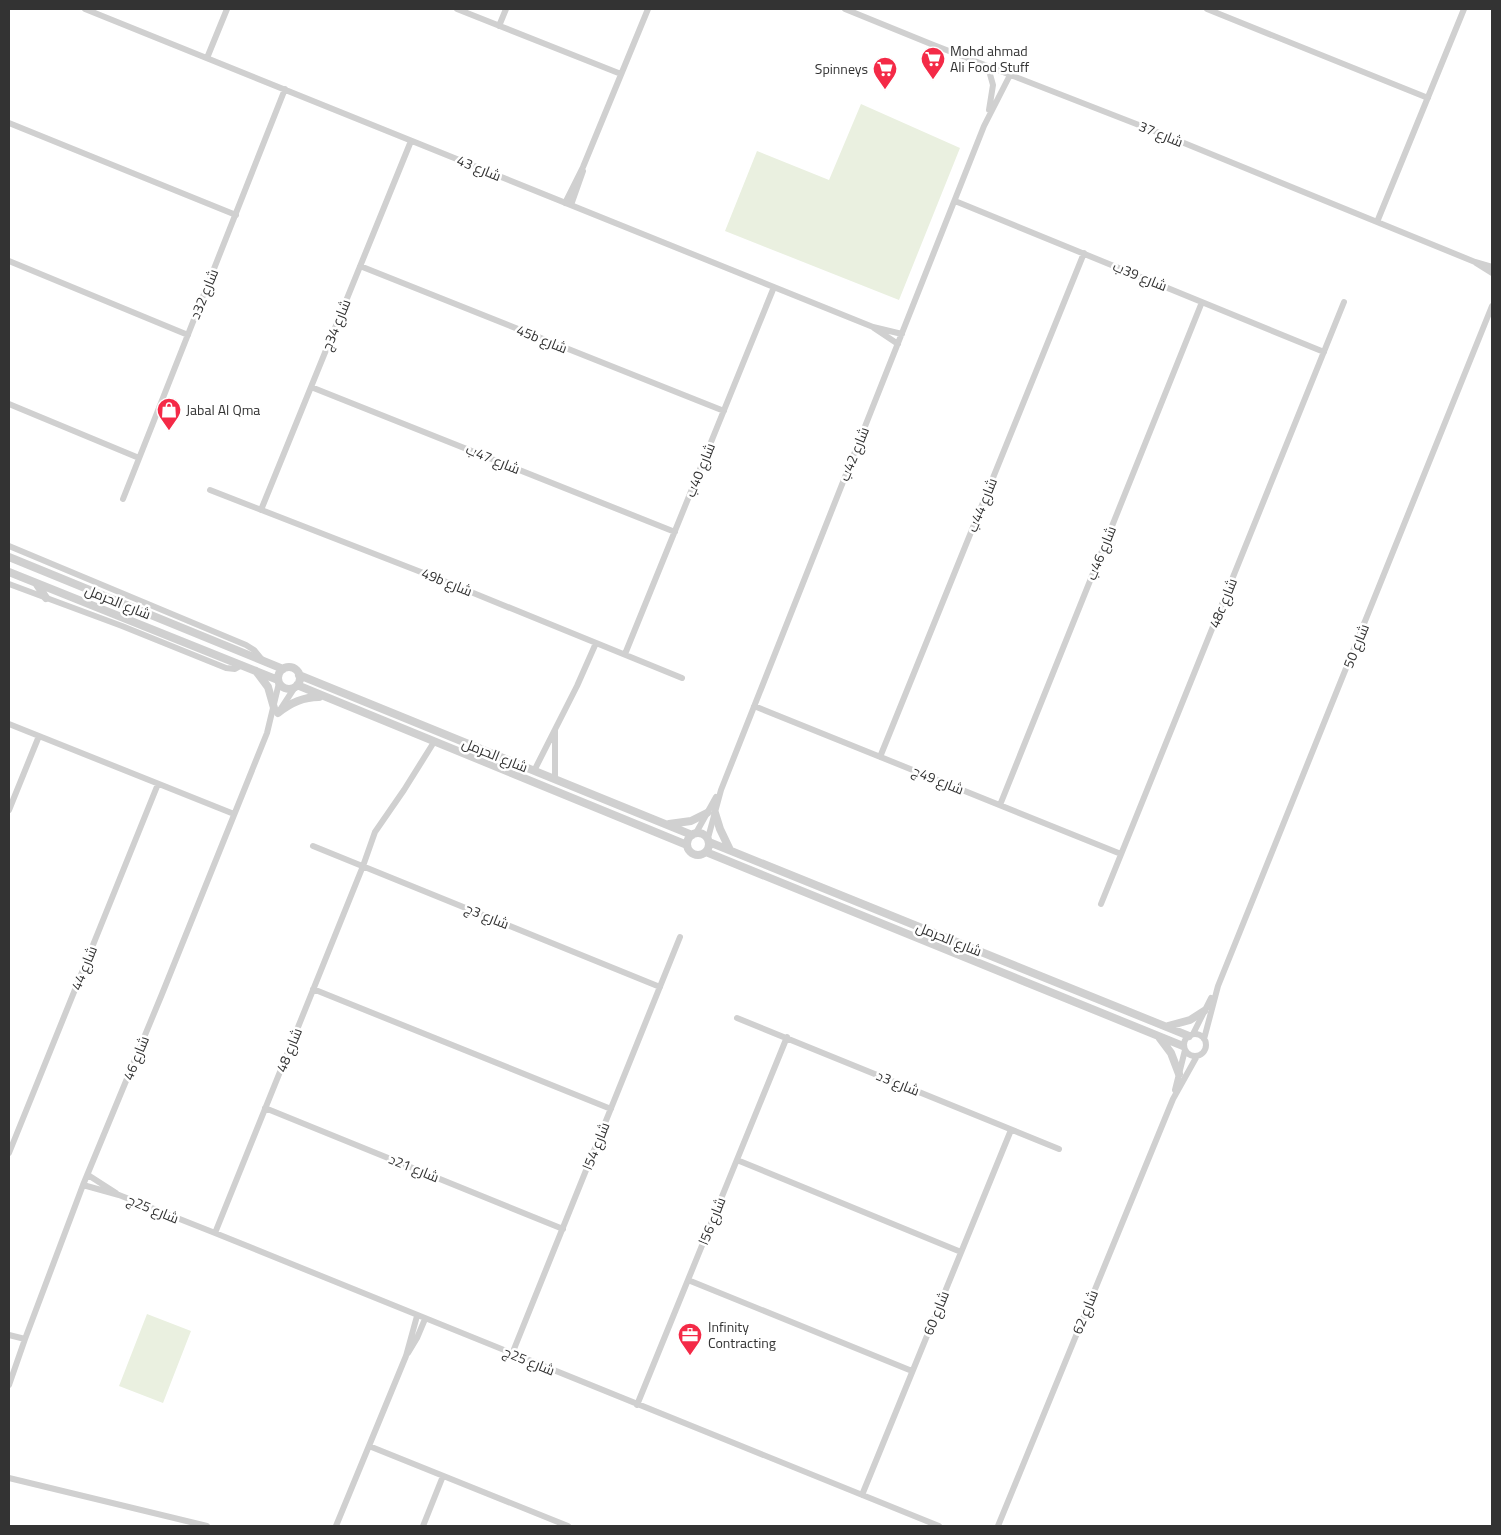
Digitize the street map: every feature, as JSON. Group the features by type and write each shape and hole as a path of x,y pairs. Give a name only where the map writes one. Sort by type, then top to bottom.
{"street":[{"name":"شارع 43","path":"85,9 873,327 902,334"},
{"path":"207,58 227,9"},
{"path":"457,9 621,74"},
{"path":"499,26 506,9"},
{"path":"568,204 581,180 583,167 648,9"},
{"name":"شارع 37","path":"845,9 1162,134 1475,262 1492,267"},
{"path":"1207,9 1428,98"},
{"path":"1377,222 1464,9"},
{"name":"شارع 42ب","path":"987,119 993,91 988,67"},
{"name":"شارع 42ب","path":"708,840 711,813 720,790 987,119 1010,75"},
{"name":"شارع 32د","path":"123,499 285,89"},
{"path":"9,123 236,215"},
{"name":"شارع 34ج","path":"261,510 411,141"},
{"name":"شارع 39ب","path":"955,201 1324,352"},
{"name":"شارع 44ب","path":"880,757 1084,253"},
{"path":"9,262 188,335"},
{"name":"شارع 37","path":"1475,262 1492,273"},
{"name":"45b شارع","path":"360,266 724,411"},
{"name":"شارع 40ب","path":"625,654 774,287"},
{"name":"شارع 46ب","path":"1000,805 1202,302"},
{"name":"48c شارع","path":"1101,904 1344,302"},
{"name":"شارع 50","path":"1204,1039 1218,986 1492,306"},
{"name":"شارع 43","path":"873,327 898,344"},
{"name":"شارع 47ب","path":"311,386 675,532"},
{"path":"9,404 139,458"},
{"name":"49b شارع","path":"210,490 682,678"},
{"path":"9,546 246,645 254,650 264,661"},
{"name":"شارع الحرمل","path":"9,557 283,669"},
{"name":"شارع الحرمل","path":"9,572 242,665 279,682"},
{"path":"36,583 46,598"},
{"path":"9,584 226,668 235,669 242,665"},
{"path":"534,771 577,686 596,643"},
{"path":"283,669 294,669 299,675 299,682 296,686 285,688 279,682 279,674 283,669"},
{"path":"254,670 268,687 276,710 310,697 324,697"},
{"name":"شارع الحرمل","path":"299,675 664,824 694,834"},
{"name":"شارع 46","path":"9,1385 83,1185 276,710 279,682"},
{"name":"شارع الحرمل","path":"296,686 687,845"},
{"name":"شارع 46","path":"276,710 296,686"},
{"name":"شارع 49ج","path":"754,706 1121,854"},
{"path":"9,724 234,814"},
{"path":"554,729 555,779"},
{"path":"9,810 39,736"},
{"name":"شارع 48","path":"215,1233 375,832 434,742"},
{"name":"شارع 44","path":"9,1153 158,784"},
{"path":"664,824 682,823 711,813 730,850"},
{"name":"شارع 42ب","path":"694,834 711,813"},
{"path":"694,834 702,834 708,840 706,852 699,855 694,854 688,849 688,839 694,834"},
{"name":"شارع الحرمل","path":"708,840 1164,1026 1191,1035"},
{"name":"شارع 3ج","path":"314,846 660,986"},
{"name":"شارع الحرمل","path":"706,852 1184,1048"},
{"name":"شارع 54ا","path":"512,1354 680,937"},
{"name":"شارع 50","path":"1191,1035 1218,986"},
{"path":"313,990 611,1109"},
{"path":"1164,1026 1190,1020 1204,1010"},
{"name":"شارع 3د","path":"737,1018 1059,1149"},
{"path":"1198,1034 1204,1039 1206,1044 1205,1050 1197,1056 1189,1054 1184,1048 1185,1039 1191,1035 1198,1034"},
{"path":"1157,1036 1171,1053 1179,1074"},
{"name":"شارع 56ا","path":"637,1405 787,1037"},
{"name":"شارع 62","path":"1173,1098 1184,1048"},
{"name":"شارع 62","path":"998,1526 1173,1098 1197,1056"},
{"name":"شارع 21د","path":"265,1108 563,1228"},
{"name":"شارع 60","path":"862,1495 1011,1130"},
{"path":"737,1160 961,1252"},
{"name":"شارع 25ج","path":"88,1174 119,1195"},
{"name":"شارع 25ج","path":"83,1185 119,1195 215,1233 938,1526"},
{"path":"688,1280 912,1371"},
{"path":"336,1526 406,1356 417,1316"},
{"path":"406,1356 417,1338 425,1319"},
{"path":"9,1335 25,1339"},
{"path":"369,1446 565,1526"},
{"path":"423,1526 443,1476"},
{"path":"9,1478 184,1524 207,1526"}],"green space":[{"path":"861,104 960,148 899,300 725,231 757,151 829,180"},
{"path":"147,1314 191,1331 163,1403 119,1386"}],"place":[{"name":"Mohd ahmad Ali Food Stuff","path":"933,80"},
{"name":"Spinneys","path":"885,90"},
{"name":"Jabal Al Qma","path":"169,431"},
{"name":"Infinity Contracting","path":"690,1356"}]}
